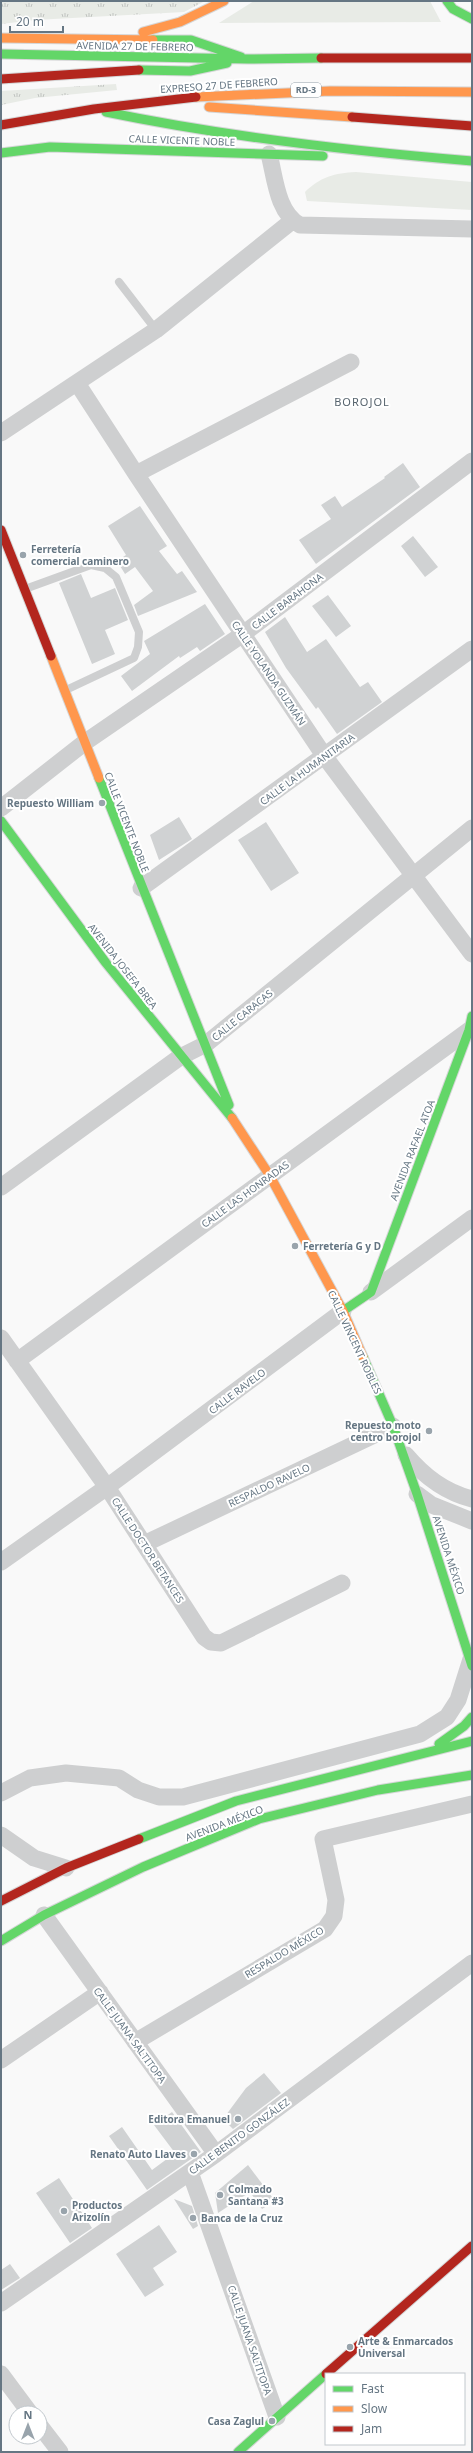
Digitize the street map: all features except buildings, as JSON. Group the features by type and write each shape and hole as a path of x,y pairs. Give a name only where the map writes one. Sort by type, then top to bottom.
{"main road":[{"path":"64,55 180,22 224,1"},
{"path":"447,1 453,9 472,19"},
{"path":"1,38 191,40 248,59"},
{"name":"AVENIDA 27 DE FEBRERO","path":"1,54 248,59"},
{"path":"17,68 190,71 248,59 357,57 472,58"},
{"path":"1,79 120,70"},
{"name":"EXPRESO 27 DE FEBRERO","path":"1,125 140,102 226,94 311,90 472,92"},
{"path":"140,102 472,126"},
{"path":"95,109 152,122 363,153 472,161"},
{"name":"CALLE VICENTE NOBLE","path":"1,153 50,147 322,156 363,153"},
{"name":"CALLE VICENTE NOBLE","path":"1,530 25,588 63,691 141,888 206,1044 234,1120"},
{"name":"AVENIDA JOSEFA BREA","path":"1,821 106,964 180,1057 234,1120"},
{"name":"AVENIDA RAFAEL ATOA","path":"372,1292 471,1025"},
{"name":"CALLE VINCENT ROBLES","path":"234,1120 270,1176 343,1311 403,1452"},
{"name":"CALLE RAVELO","path":"343,1311 372,1292"},
{"name":"AVENIDA MÉXICO","path":"403,1452 471,1663"},
{"name":"AVENIDA MÉXICO","path":"431,1750 464,1726 472,1717"},
{"name":"AVENIDA MÉXICO","path":"1,1901 66,1868 236,1801 431,1750 472,1741"},
{"name":"AVENIDA MÉXICO","path":"1,1941 44,1915 143,1867 259,1819 378,1790 472,1775"},
{"path":"327,2373 472,2246"},
{"path":"238,2452 325,2375"}],"street":[{"path":"269,154 284,208 292,221 309,226 472,229"},
{"path":"1,433 156,330 292,221"},
{"path":"136,474 351,362"},
{"name":"CALLE YOLANDA GUZMÁN","path":"78,382 136,474 325,757 413,877 472,954"},
{"name":"CALLE BARAHONA","path":"1,808 84,743 243,634 472,461"},
{"name":"CALLE LA HUMANITARIA","path":"141,888 325,757 472,649"},
{"name":"CALLE CARACAS","path":"1,1187 180,1057 206,1044 472,828"},
{"name":"CALLE LAS HONRADAS","path":"17,1361 270,1176 471,1025"},
{"name":"CALLE RAVELO","path":"372,1292 472,1218"},
{"name":"CALLE RAVELO","path":"1,1562 107,1488 343,1311"},
{"name":"CALLE DOCTOR BETANCES","path":"1,1338 107,1488 204,1637 211,1642 221,1643 342,1583"},
{"name":"RESPALDO RAVELO","path":"144,1544 393,1426"},
{"name":"CALLE VINCENT ROBLES","path":"403,1452 424,1475 441,1487 472,1499"},
{"path":"417,1494 432,1505 472,1521"},
{"path":"1,1793 30,1778 66,1773 119,1778 138,1790 159,1797 183,1797 420,1734 447,1717 458,1700 471,1663"},
{"name":"RESPALDO MÉXICO","path":"135,2042 325,1929 334,1916 336,1900 323,1839 472,1804"},
{"path":"1,1835 34,1858 66,1868"},
{"name":"CALLE JUANA SALTITOPA","path":"44,1915 216,2154"},
{"name":"CALLE BENITO GONZÁLEZ","path":"1,2303 216,2154 472,1963"},
{"path":"1,2060 100,1992"},
{"name":"CALLE JUANA SALTITOPA","path":"190,2172 277,2417"},
{"path":"1,2374 24,2405"},
{"path":"48,2436 60,2452"}],"lane":[{"path":"119,282 156,330"},
{"path":"25,588 91,565 105,568 116,577 139,632 138,648 134,658 63,691"}],"green space":[{"path":"1,1 205,1 184,12 35,20 1,24"},
{"path":"254,1 430,1 441,22 219,23"},
{"path":"116,84 117,90 35,98 1,105 1,91"},
{"path":"356,172 472,182 472,210 307,201 305,192 322,179 341,173"}],"traffic: fast":[{"path":"447,1 453,9 472,19"},
{"path":"153,40 191,40 241,57"},
{"path":"1,54 248,59 321,58"},
{"path":"139,70 190,71 227,63"},
{"path":"106,112 243,136 334,148 472,161"},
{"path":"1,153 50,147 323,156"},
{"path":"99,778 229,1105"},
{"path":"1,821 106,963 232,1118"},
{"path":"343,1311 371,1292 469,1030 472,1016"},
{"path":"363,1357 393,1426 417,1494 472,1666"},
{"path":"439,1744 464,1726 472,1717"},
{"path":"139,1839 236,1801 472,1741"},
{"path":"1,1941 44,1915 143,1867 259,1819 378,1790 472,1775"},
{"path":"238,2452 325,2375"}],"traffic: slow":[{"path":"143,32 180,22 224,1"},
{"path":"1,38 153,40"},
{"path":"196,97 330,91 472,92"},
{"path":"209,107 352,117"},
{"path":"51,656 99,778"},
{"path":"232,1118 270,1176 343,1311 363,1357"}],"traffic: jam":[{"path":"321,58 472,58"},
{"path":"1,79 139,70"},
{"path":"1,125 94,109 196,97"},
{"path":"352,117 472,126"},
{"path":"1,530 51,656"},
{"path":"1,1901 66,1868 139,1839"},
{"path":"327,2373 472,2246"}],"place":[{"name":"Ferretería comercial caminero","path":"23,555"},
{"name":"Repuesto William","path":"102,803"},
{"name":"Ferretería G y D","path":"295,1246"},
{"name":"Repuesto moto centro borojol","path":"429,1431"},
{"name":"Editora Emanuel","path":"238,2119"},
{"name":"Renato Auto Llaves","path":"194,2154"},
{"name":"Colmado Santana #3","path":"220,2195"},
{"name":"Productos Arizolín","path":"64,2211"},
{"name":"Banca de la Cruz","path":"193,2218"},
{"name":"Arte & Enmarcados Universal","path":"350,2347"},
{"name":"Casa Zaglul","path":"272,2421"}],"district":[{"name":"BOROJOL","path":"362,402"}]}
